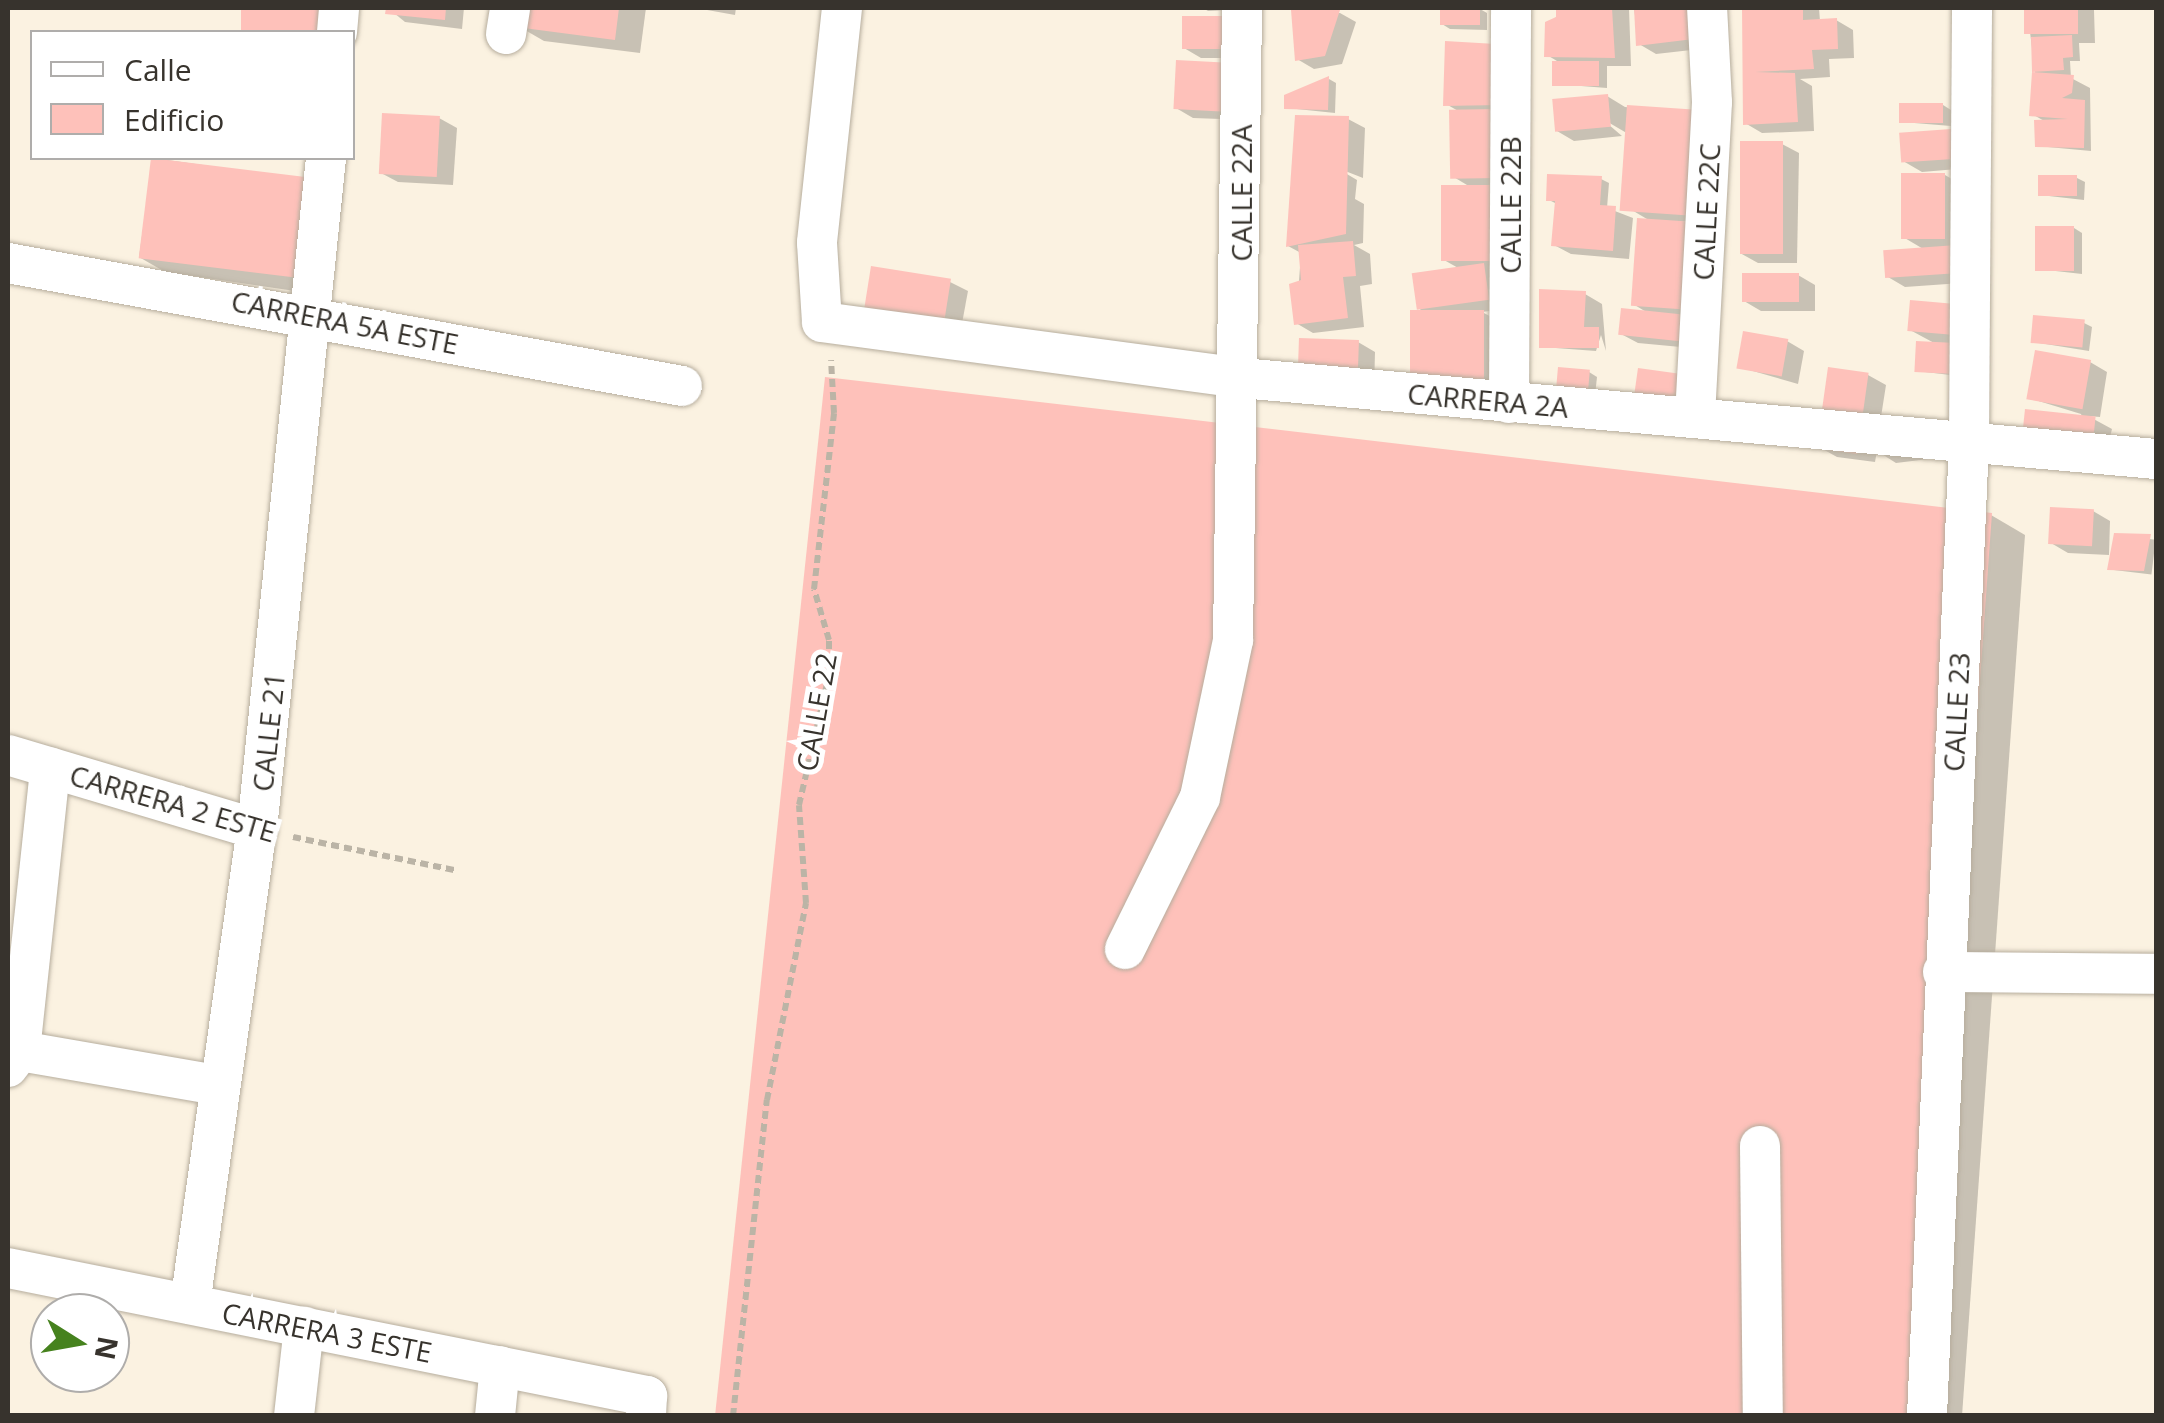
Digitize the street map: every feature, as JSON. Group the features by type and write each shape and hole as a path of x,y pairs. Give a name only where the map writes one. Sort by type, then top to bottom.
{"street":[{"path":"822,322 817,243 842,8"},
{"name":"CALLE 22A","path":"1125,949 1200,797 1233,640 1241,378 1242,8"},
{"name":"CALLE 22B","path":"1509,403 1511,8"},
{"name":"CALLE 22C","path":"1695,416 1712,102 1707,8"},
{"name":"CALLE 23","path":"1927,1416 1943,972 1969,441 1972,8"},
{"name":"CALLE 21","path":"190,1304 216,1085 258,829 314,315 326,160"},
{"name":"CARRERA 5A ESTE","path":"8,262 314,315 682,386"},
{"name":"CARRERA 2A","path":"822,322 1241,378 2156,459"},
{"name":"CARRERA 2 ESTE","path":"8,755 258,829"},
{"path":"50,768 14,1059 216,1085"},
{"path":"1943,972 2156,974"},
{"path":"1760,1146 1763,1416"},
{"name":"CARRERA 3 ESTE","path":"8,1268 500,1366 647,1406"},
{"path":"294,1416 304,1327"},
{"path":"495,1416 500,1366"}],"path":[{"name":"CALLE 22","path":"733,1416 767,1100 806,903 799,806 828,675 829,640 814,590 834,413 822,322"},
{"name":"CARRERA 2 ESTE","path":"258,829 458,871"}],"building":[{"path":"241,8 329,8 329,30 241,30"},
{"path":"386,8 446,8 445,20 385,14"},
{"path":"518,8 619,8 615,40 516,27"},
{"path":"1440,8 1480,8 1480,25 1440,25"},
{"path":"1556,8 1612,8 1615,58 1544,57 1545,22 1556,17"},
{"path":"1634,8 1703,8 1702,38 1636,46"},
{"path":"1742,8 1803,8 1803,20 1837,18 1838,49 1812,50 1814,69 1755,72 1795,73 1798,122 1743,125"},
{"path":"2024,8 2078,8 2078,34 2024,34"},
{"path":"1291,10 1340,10 1325,56 1295,61"},
{"path":"1182,16 1234,16 1234,49 1182,49"},
{"path":"2072,35 2073,57 2063,58 2064,70 2032,72 2031,37"},
{"path":"1445,41 1496,44 1500,105 1443,106"},
{"path":"1176,60 1233,63 1230,112 1173,109"},
{"path":"1552,61 1599,61 1599,86 1552,86"},
{"path":"2032,72 2074,75 2072,93 2062,98 2085,100 2084,148 2035,147 2034,120 2068,119 2029,116"},
{"path":"1329,76 1328,110 1284,109 1284,95"},
{"path":"1608,94 1611,127 1555,132 1552,99"},
{"path":"1899,103 1943,103 1943,123 1899,123"},
{"path":"1627,105 1700,110 1692,216 1620,211"},
{"path":"1496,109 1497,178 1450,179 1449,110"},
{"path":"382,113 440,116 437,177 379,174"},
{"path":"1295,115 1349,116 1346,234 1286,247"},
{"path":"1951,129 1953,159 1901,163 1899,133"},
{"path":"1740,141 1783,141 1783,254 1740,254"},
{"path":"151,160 318,178 305,279 139,258"},
{"path":"1901,173 1945,173 1945,239 1901,239"},
{"path":"1547,174 1602,176 1600,205 1616,206 1613,251 1551,246 1555,201 1546,201"},
{"path":"2038,175 2077,175 2077,196 2038,196"},
{"path":"1441,185 1497,185 1497,261 1441,261"},
{"path":"1637,218 1688,222 1682,309 1631,306"},
{"path":"2035,226 2074,226 2074,271 2035,271"},
{"path":"1353,241 1356,276 1343,277 1348,318 1294,325 1289,284 1301,280 1298,245"},
{"path":"1957,245 1959,273 1885,278 1883,250"},
{"path":"1484,263 1489,300 1417,310 1412,273"},
{"path":"871,266 951,279 942,337 862,324"},
{"path":"1742,273 1799,273 1799,302 1742,302"},
{"path":"1539,289 1586,291 1584,327 1599,327 1599,348 1539,348"},
{"path":"1910,300 1973,305 1970,336 1907,331"},
{"path":"1621,308 1688,315 1685,342 1618,335"},
{"path":"1410,310 1484,310 1484,392 1410,392"},
{"path":"2033,315 2085,320 2082,347 2031,343"},
{"path":"1743,331 1788,339 1782,376 1736,368"},
{"path":"1299,338 1359,340 1357,383 1297,381"},
{"path":"1916,341 1961,343 1959,374 1914,372"},
{"path":"2035,350 2091,360 2082,409 2026,399"},
{"path":"1558,367 1590,370 1586,412 1554,409"},
{"path":"1828,367 1869,373 1857,454 1817,448"},
{"path":"1638,368 1689,375 1682,424 1631,417"},
{"path":"825,377 1992,513 1927,1416 715,1416"},
{"path":"2025,409 2096,416 2090,465 2020,458"},
{"path":"2050,507 2094,509 2092,546 2048,544"},
{"path":"2114,533 2151,534 2144,571 2107,570"}]}
